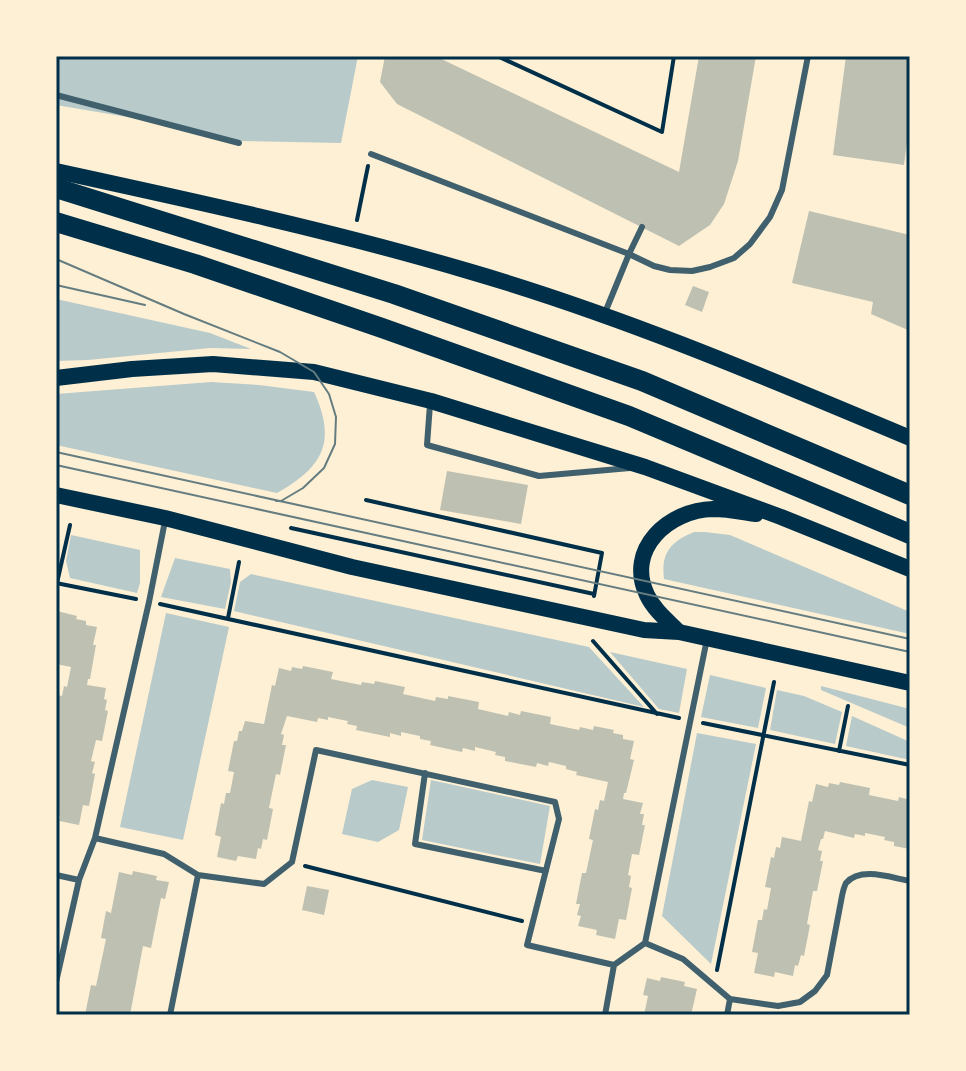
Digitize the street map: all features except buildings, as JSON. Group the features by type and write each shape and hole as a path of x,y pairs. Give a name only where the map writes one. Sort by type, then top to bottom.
{"main road":[{"path":"56,171 326,233 468,271 604,315 740,367 910,438"},
{"path":"56,188 394,294 642,381 910,495"},
{"path":"56,222 195,264 629,416 910,534"},
{"path":"56,378 213,364 314,372 431,401 645,467 910,569"},
{"path":"56,495 165,518 352,567 644,630 679,632 910,683"},
{"path":"679,632 654,606 646,594 643,580 642,564 646,548 658,530 681,515 712,509 781,517"}],"lane":[{"path":"371,154 654,266 692,271 710,267 734,258 750,244 770,217 782,190 808,56"},
{"path":"56,95 239,143"},
{"path":"604,315 642,227"},
{"path":"431,401 427,445 539,476 645,467"},
{"path":"56,982 79,880 95,838 165,518"},
{"path":"605,1015 614,965 645,943 707,638"},
{"path":"95,838 164,854 198,875 264,884 292,862 316,750 555,802 559,819 527,945 614,965"},
{"path":"425,773 415,844 546,871"},
{"path":"645,943 683,959 730,999 778,1006 800,1002 815,991 827,975 846,883 858,875 872,874 910,881"},
{"path":"56,875 79,880"},
{"path":"170,1015 198,875"},
{"path":"727,1015 730,999"}],"path":[{"path":"497,56 662,132 674,56"},
{"path":"356,226 371,154"},
{"path":"366,500 602,553 591,606"},
{"path":"70,525 56,583 228,618 657,714 910,765"},
{"path":"291,528 594,594"},
{"path":"228,618 239,562"},
{"path":"593,641 657,714"},
{"path":"714,985 774,682"},
{"path":"839,751 848,706"},
{"path":"292,862 532,923"}],"shaded area":[{"path":"56,56 358,56 341,143 242,141 56,105"},
{"path":"56,299 210,333 251,349 210,348 56,361"},
{"path":"211,382 314,392 321,410 325,439 315,463 277,493 56,445 56,394"},
{"path":"694,532 730,535 910,612 910,634 664,579 664,562 669,550 673,544"},
{"path":"71,535 140,550 137,593 70,578 66,561"},
{"path":"175,558 230,569 231,582 225,609 161,597"},
{"path":"251,574 589,647 644,707 234,611 240,582"},
{"path":"166,613 229,627 183,840 120,827"},
{"path":"610,652 687,669 679,713 659,709"},
{"path":"710,675 766,688 758,728 701,717"},
{"path":"821,686 910,709 910,728 821,690"},
{"path":"777,690 804,696 842,712 835,744 770,730"},
{"path":"852,716 910,742 910,760 846,746"},
{"path":"697,733 756,744 711,964 662,916"},
{"path":"372,780 408,787 399,830 378,842 342,834 352,789"},
{"path":"431,780 550,806 540,864 422,840"}],"tram line":[{"path":"56,259 280,352 314,372 329,394 336,417 335,444 324,468 303,488 276,501"},
{"path":"56,285 145,305"},
{"path":"56,452 910,639"},
{"path":"56,465 910,652"}]}
